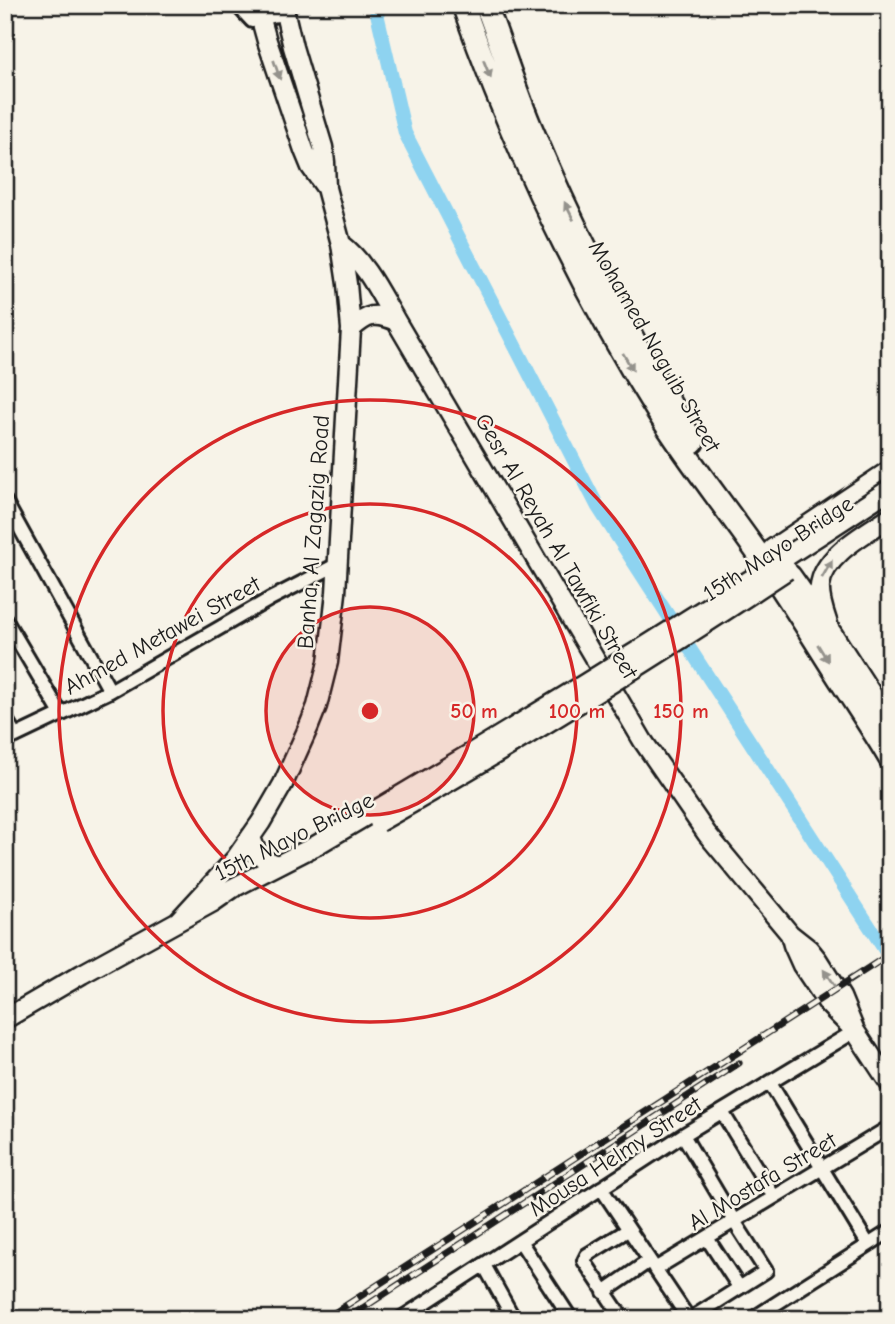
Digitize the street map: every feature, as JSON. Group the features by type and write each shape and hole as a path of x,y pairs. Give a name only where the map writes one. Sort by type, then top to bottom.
{"highway":[{"name":"Mohamed Naguib Street","path":"464,5 513,131 610,312 657,411 701,477 760,556 890,759"},
{"name":"Mohamed Naguib Street","path":"488,8 513,81 595,283"},
{"name":"Mohamed Naguib Street","path":"610,312 698,449 831,634 890,725"}],"main road":[{"name":"Banha, Al Zagazig Road","path":"178,921 236,858 282,784 317,706 328,662 336,593 351,329 341,244 326,188 323,147 284,9"},
{"name":"Banha, Al Zagazig Road","path":"259,12 304,150 311,167 326,188"},
{"name":"Gesr Al Reyah Al Tawfiki Street","path":"341,244 362,265 396,320 643,741 707,834 790,934 809,949 836,988 855,1031 890,1084"},
{"path":"351,329 376,314 396,320"},
{"path":"772,550 890,470"},
{"name":"15th Mayo Bridge","path":"213,902 233,888 278,865 318,851 890,489"},
{"name":"15th Mayo Bridge","path":"213,902 248,891 318,851 442,787 709,622 890,504"},
{"path":"831,634 820,594 822,576 836,555 890,517"},
{"path":"251,836 259,855 271,864 278,865"},
{"name":"Banha, Al Zagazig Road","path":"5,1019 213,902"}],"street":[{"path":"237,5 252,22 259,12 284,9"},
{"path":"5,500 110,691"},
{"name":"Ahmed Metawei Street","path":"11,738 110,691 270,599 338,564"},
{"path":"5,619 61,715"},
{"path":"5,718 11,738"},
{"name":"Mousa Helmy Street","path":"400,1319 683,1135 855,1031"},
{"path":"770,1083 868,1244"},
{"path":"722,1112 774,1197"},
{"name":"Al Mostafa Street","path":"604,1292 707,1238 890,1127"},
{"path":"601,1188 690,1319 766,1270 683,1135"},
{"path":"623,1319 584,1264 584,1259 628,1230"},
{"path":"752,1319 890,1231"},
{"path":"707,1238 739,1287"},
{"path":"520,1241 571,1319"},
{"path":"484,1265 514,1319"}],"waterway":[{"path":"375,5 405,133 598,507 890,958"}],"railway":[{"path":"325,1319 890,954"},
{"path":"346,1319 739,1063"}]}
